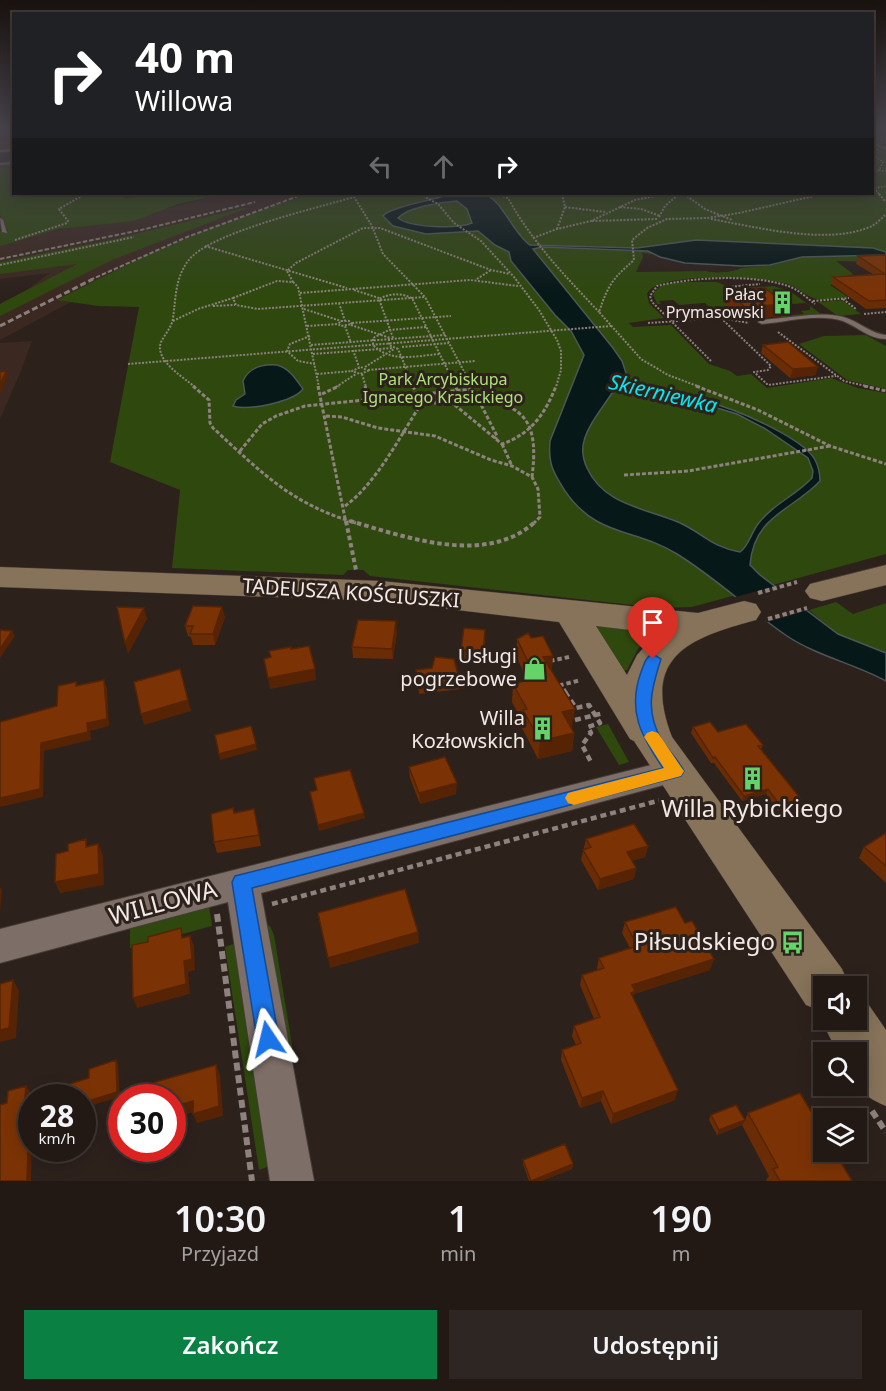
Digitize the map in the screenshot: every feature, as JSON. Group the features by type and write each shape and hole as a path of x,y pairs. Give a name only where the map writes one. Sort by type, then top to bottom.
{"street":[{"path":"814,592 886,574"},
{"name":"TADEUSZA KOŚCIUSZKI","path":"0,577 343,588 663,623 700,625"},
{"path":"665,772 642,701 646,678 653,659 668,642 682,632 755,609"},
{"path":"570,612 665,772 816,976"},
{"name":"WILLOWA","path":"0,946 665,772"},
{"path":"242,882 292,1181"},
{"path":"853,1030 886,1078"}],"lane":[{"path":"0,220 4,232"},
{"path":"762,321 837,318 855,323 884,339"}],"path":[{"path":"874,190 886,202"},
{"path":"10,241 67,223 68,221 59,209 83,195"},
{"path":"478,400 497,401 513,406 524,415 532,430 535,442 532,477 538,489 540,517 534,526 509,539 486,544 460,545 403,536 348,521 297,499 213,428 210,423 209,400 165,361 160,353 160,345 173,321 174,299 179,277 192,255 204,246 240,231 355,195 372,226 383,254 425,297 473,389 478,400 496,436 495,439"},
{"path":"422,195 444,209 449,219 481,241 554,331 561,350 561,368 552,395 532,430 524,436 502,444"},
{"path":"499,195 508,198 522,224 540,248 641,359 668,375 758,410 830,446 886,464"},
{"path":"557,229 565,207 562,195"},
{"path":"635,195 639,199"},
{"path":"591,221 617,207 639,199 661,195"},
{"path":"599,312 607,287 613,278 633,262 632,244 635,235 659,219 665,206 678,195"},
{"path":"685,195 698,205 742,224"},
{"path":"533,238 557,229 591,221 707,218 770,208 819,195"},
{"path":"565,207 579,211 606,212"},
{"path":"617,207 641,209 659,219"},
{"path":"707,218 795,232 837,233 872,227 880,223 886,214"},
{"path":"277,282 296,263 328,248 352,233 372,226 492,270 510,274"},
{"path":"0,265 134,237"},
{"path":"204,246 379,299 393,294 412,298"},
{"path":"300,293 470,280 483,277 492,270"},
{"path":"287,272 300,293 310,336 310,345 348,521 357,578"},
{"path":"470,280 519,286"},
{"path":"173,321 277,282 293,282"},
{"path":"737,286 746,282"},
{"path":"728,286 762,283"},
{"path":"657,285 650,296 652,302 711,361"},
{"path":"390,286 393,294"},
{"path":"208,306 236,305 258,309 303,308 379,299 425,297"},
{"path":"233,298 236,305"},
{"path":"379,299 390,330 390,340 397,348 416,394 423,401 435,403 450,401 458,395 458,391 412,298"},
{"path":"812,302 849,298"},
{"path":"339,303 341,322 345,326 359,367"},
{"path":"303,308 352,324 390,340 403,343 450,343"},
{"path":"863,314 886,312"},
{"path":"345,326 451,315"},
{"path":"721,318 771,366 768,370 754,372 768,385 836,376"},
{"path":"648,323 721,318 748,323"},
{"path":"307,326 341,322"},
{"path":"313,354 397,348 448,339 611,326"},
{"path":"372,343 379,334 390,330 426,327"},
{"path":"310,345 372,343 445,335"},
{"path":"287,351 291,344 310,336"},
{"path":"398,339 403,343"},
{"path":"372,343 376,349 385,354 401,357 439,354"},
{"path":"362,374 385,354 403,343"},
{"path":"128,364 312,350 352,344"},
{"path":"287,351 297,361 315,364"},
{"path":"318,374 352,371 359,367 366,369 405,367 476,361"},
{"path":"352,371 356,374"},
{"path":"322,394 328,393 356,374 362,374"},
{"path":"362,374 369,399"},
{"path":"240,451 256,430 270,419 293,410 324,403 473,389"},
{"path":"345,506 352,502 423,401"},
{"path":"450,401 502,444 512,466"},
{"path":"326,416 342,417 378,428 442,438 491,460 512,466 532,477"},
{"path":"624,475 688,471 830,446"},
{"path":"755,609 814,592"},
{"path":"755,609 814,592"},
{"path":"546,662 574,656"},
{"path":"589,678 561,685 576,708 589,705 600,723 588,727 591,733 582,745 591,762"},
{"path":"575,720 595,715"},
{"path":"273,914 272,904 659,800 665,772"},
{"path":"218,930 252,1181"}],"shaded area":[{"path":"220,195 345,195 101,286 0,340 0,304 28,289 50,273 0,279 0,244 18,238 152,212"},
{"path":"32,341 20,373 0,419 0,343"}],"green space":[{"path":"0,183 12,183 12,195 80,195 69,202 86,195 114,195 126,198 160,195 219,195 178,204 134,221 59,229 0,246 0,231 5,233 8,231 0,215"},
{"name":"Park Arcybiskupa Ignacego Krasickiego","path":"874,183 886,183 886,256 843,257 886,257 886,262 836,261 853,274 830,285 848,297 816,299 788,284 772,281 733,278 688,279 655,287 647,294 649,303 664,318 629,323 633,327 671,325 709,364 730,371 737,376 751,374 767,388 831,378 858,388 886,393 886,554 692,607 659,608 370,576 363,570 348,570 343,575 172,568 180,490 110,462 139,307 98,306 57,300 149,254 212,228 306,195 874,195","holes":["642,253 759,264 804,257 774,265 725,272 636,272 643,257"]},
{"path":"247,208 112,260 0,316 0,304 77,264 0,274 0,262 114,239"},
{"path":"717,282 738,291 727,306 720,307 721,309 712,310 705,303 679,305 673,300 659,301 661,304 657,304 653,295 658,288 665,284"},
{"path":"773,286 790,291 821,314 782,318 780,316 804,314 801,311 810,310 810,306 805,303 789,302 763,304 743,288"},
{"path":"842,300 861,314 838,316 818,302"},
{"path":"866,335 886,346 886,389 847,380 799,344 824,336"},
{"path":"836,602 853,614 886,603 886,653 838,634 809,610"},
{"path":"596,627 641,630 650,635 638,649 627,670 624,671"},
{"path":"608,724 629,762 619,765 596,727"},
{"path":"209,905 212,926 130,948 130,926"},
{"path":"266,925 270,926 274,935 293,1051 290,1052"},
{"path":"236,943 273,1165 259,1170 225,947"}],"water":[{"name":"Skierniewka","path":"446,195 485,195 496,202 518,233 530,245 637,248 696,240 873,248 886,252 886,255 802,257 770,265 742,266 685,263 660,257 648,251 542,247 533,249 613,348 622,361 628,379 657,390 698,399 749,417 781,432 814,458 820,481 767,524 753,548 750,565 838,634 886,653 886,681 799,643 677,554 647,540 604,525 577,506 554,473 550,449 550,441 584,355 571,331 511,261 509,252 495,245 478,231 426,234 393,226 383,216 413,204","holes":["457,201 467,209 472,223 465,225 413,224 398,218 409,211 434,204","617,391 691,400 737,414 764,428 808,458 813,471 812,478 764,517 740,552 722,547 678,522 614,498 594,480 587,468 584,458 584,441 596,416 612,393"]},
{"path":"277,365 289,371 303,389 298,394 270,404 249,407 233,406 236,400 245,394 243,381 249,372 262,366"}],"pier":[{"path":"779,585 812,609 765,623 732,598"}],"building":[{"path":"886,255 886,300 869,301 833,277 885,274 858,256"},
{"path":"765,288 785,304 745,307 725,290"},
{"path":"788,342 818,367 793,369 763,345"},
{"path":"6,371 0,385 0,372"},
{"path":"193,606 222,607 213,634 190,634 193,626 185,626"},
{"path":"117,607 144,608 125,643"},
{"path":"358,620 396,621 392,649 352,647"},
{"path":"464,628 485,630 483,652 461,650"},
{"path":"0,630 12,631 0,649"},
{"path":"528,633 531,638 543,636 553,656 543,657 575,709 562,712 574,733 540,741 523,710 527,709 513,684 536,678 517,639"},
{"path":"309,646 315,669 268,678 264,659 271,657 269,651"},
{"path":"435,657 454,659 460,683 419,689 416,670 432,668"},
{"path":"180,669 188,700 141,714 134,682"},
{"path":"104,680 107,719 87,723 88,732 41,743 40,789 0,798 0,722 57,706 58,686 76,682 76,686"},
{"name":"Willa Rybickiego","path":"710,722 718,732 746,724 763,745 758,746 801,799 780,805 768,789 744,796 715,757 713,758 693,727"},
{"path":"251,726 256,744 219,754 215,735"},
{"path":"445,757 457,783 419,793 409,767"},
{"path":"350,770 364,813 318,825 310,792 317,790 314,778"},
{"path":"233,808 234,813 254,809 259,835 214,842 211,814"},
{"path":"634,824 648,846 627,852 636,868 600,879 583,850 591,847 586,839"},
{"path":"886,833 886,866 864,847"},
{"path":"86,839 86,847 98,844 99,874 55,882 56,854 68,851 68,844"},
{"path":"405,889 418,932 328,958 318,913"},
{"path":"676,907 685,923 692,921 714,959 632,985 635,991 631,993 678,1090 613,1114 603,1091 582,1098 562,1050 581,1043 574,1026 600,1017 582,975 604,968 599,958 637,946 625,922"},
{"path":"181,928 182,938 190,936 192,959 184,961 186,984 133,998 132,945 148,942 148,937"},
{"path":"13,980 9,1028 0,1030 0,984"},
{"path":"116,1060 117,1084 108,1084 108,1095 96,1099 96,1084 70,1084 89,1078 89,1069"},
{"path":"216,1065 219,1106 193,1114 193,1101 186,1103 186,1084 155,1084 155,1082"},
{"path":"18,1088 18,1162 28,1162 27,1181 0,1181 0,1105 7,1103 8,1091"},
{"path":"800,1093 813,1115 813,1162 841,1162 852,1181 780,1181 773,1169 778,1167 748,1113"},
{"path":"736,1105 745,1120 719,1130 711,1115"},
{"path":"565,1144 573,1164 531,1181 523,1160"}],"railway":[{"path":"90,280 187,237 301,195"},
{"path":"0,259 141,230 255,202"},
{"path":"0,326 93,279"}],"slow traffic":[{"path":"574,798 675,771 652,737"}],"place":[{"name":"Pałac Prymasowski","path":"782,303"},
{"name":"Usługi pogrzebowe","path":"535,668"},
{"name":"Willa Kozłowskich","path":"543,729"},
{"name":"Willa Rybickiego","path":"752,779"},
{"name":"Piłsudskiego","path":"793,942"}],"route":[{"path":"268,1039 242,882 675,771 654,742 642,701 646,678 653,659"}]}
